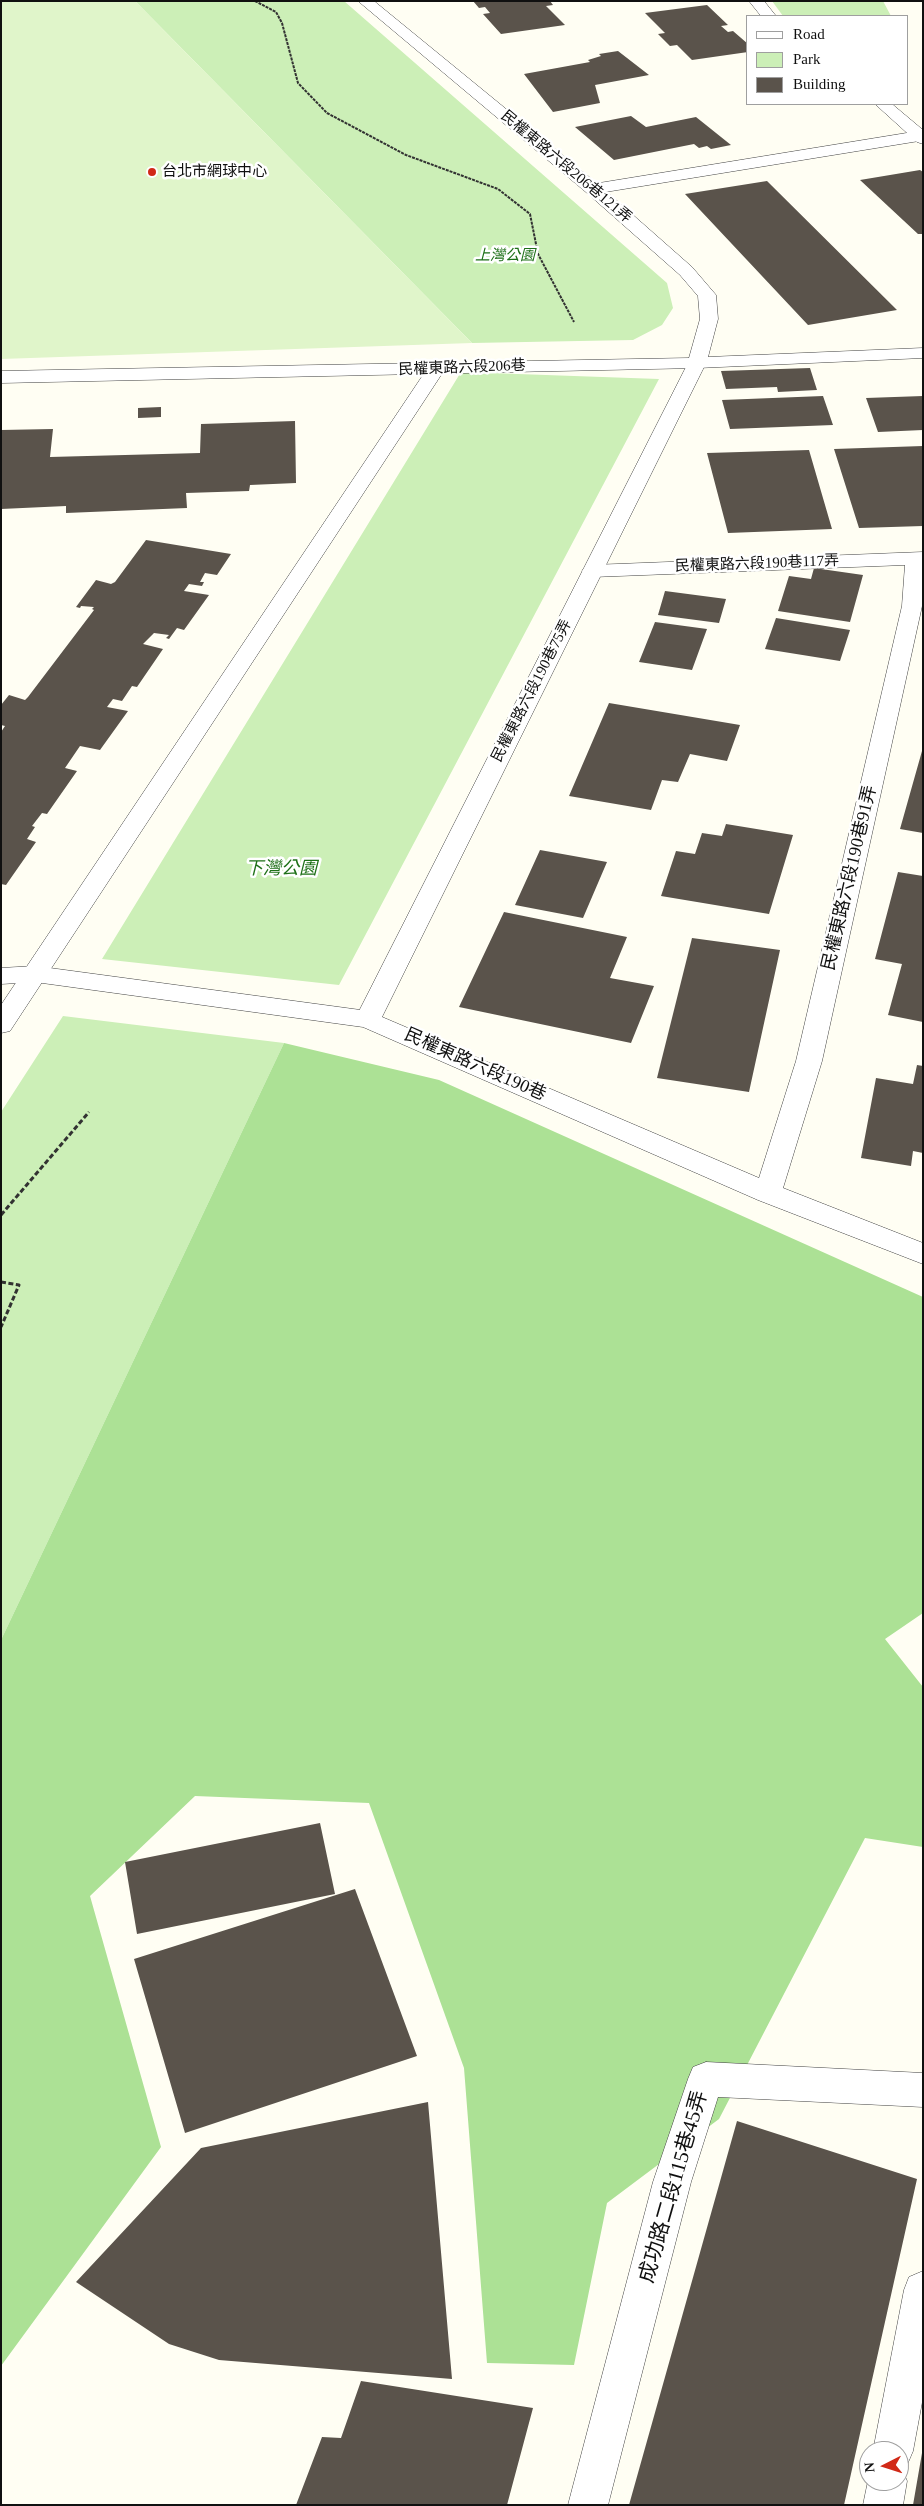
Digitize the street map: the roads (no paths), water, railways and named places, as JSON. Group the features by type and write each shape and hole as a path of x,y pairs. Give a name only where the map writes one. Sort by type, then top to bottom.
{"street":[{"name":"民權東路六段206巷121弄","path":"365,1 662,247 707,295 709,319 697,363"},
{"path":"756,1 768,15"},
{"path":"884,105 921,138"},
{"path":"593,189 921,138"},
{"name":"民權東路六段206巷","path":"1,377 407,370 438,366 697,363 923,353"},
{"name":"民權東路六段190巷75弄","path":"368,1019 697,363"},
{"path":"1,1024 438,366"},
{"name":"民權東路六段190巷117弄","path":"592,570 919,558"},
{"name":"民權東路六段190巷91弄","path":"768,1193 809,1061 912,606 919,558"},
{"name":"民權東路六段190巷","path":"1,976 35,974 368,1019 768,1193 923,1254"},
{"name":"成功路二段115巷45弄","path":"588,2505 672,2182 706,2079 923,2090"},
{"path":"895,2441 923,2290"},
{"path":"883,2505 885,2491"}],"place":[{"name":"台北市網球中心","path":"152,172"}],"park label":[{"name":"上灣公園","path":"505,256"},
{"name":"下灣公園","path":"281,869"}]}
